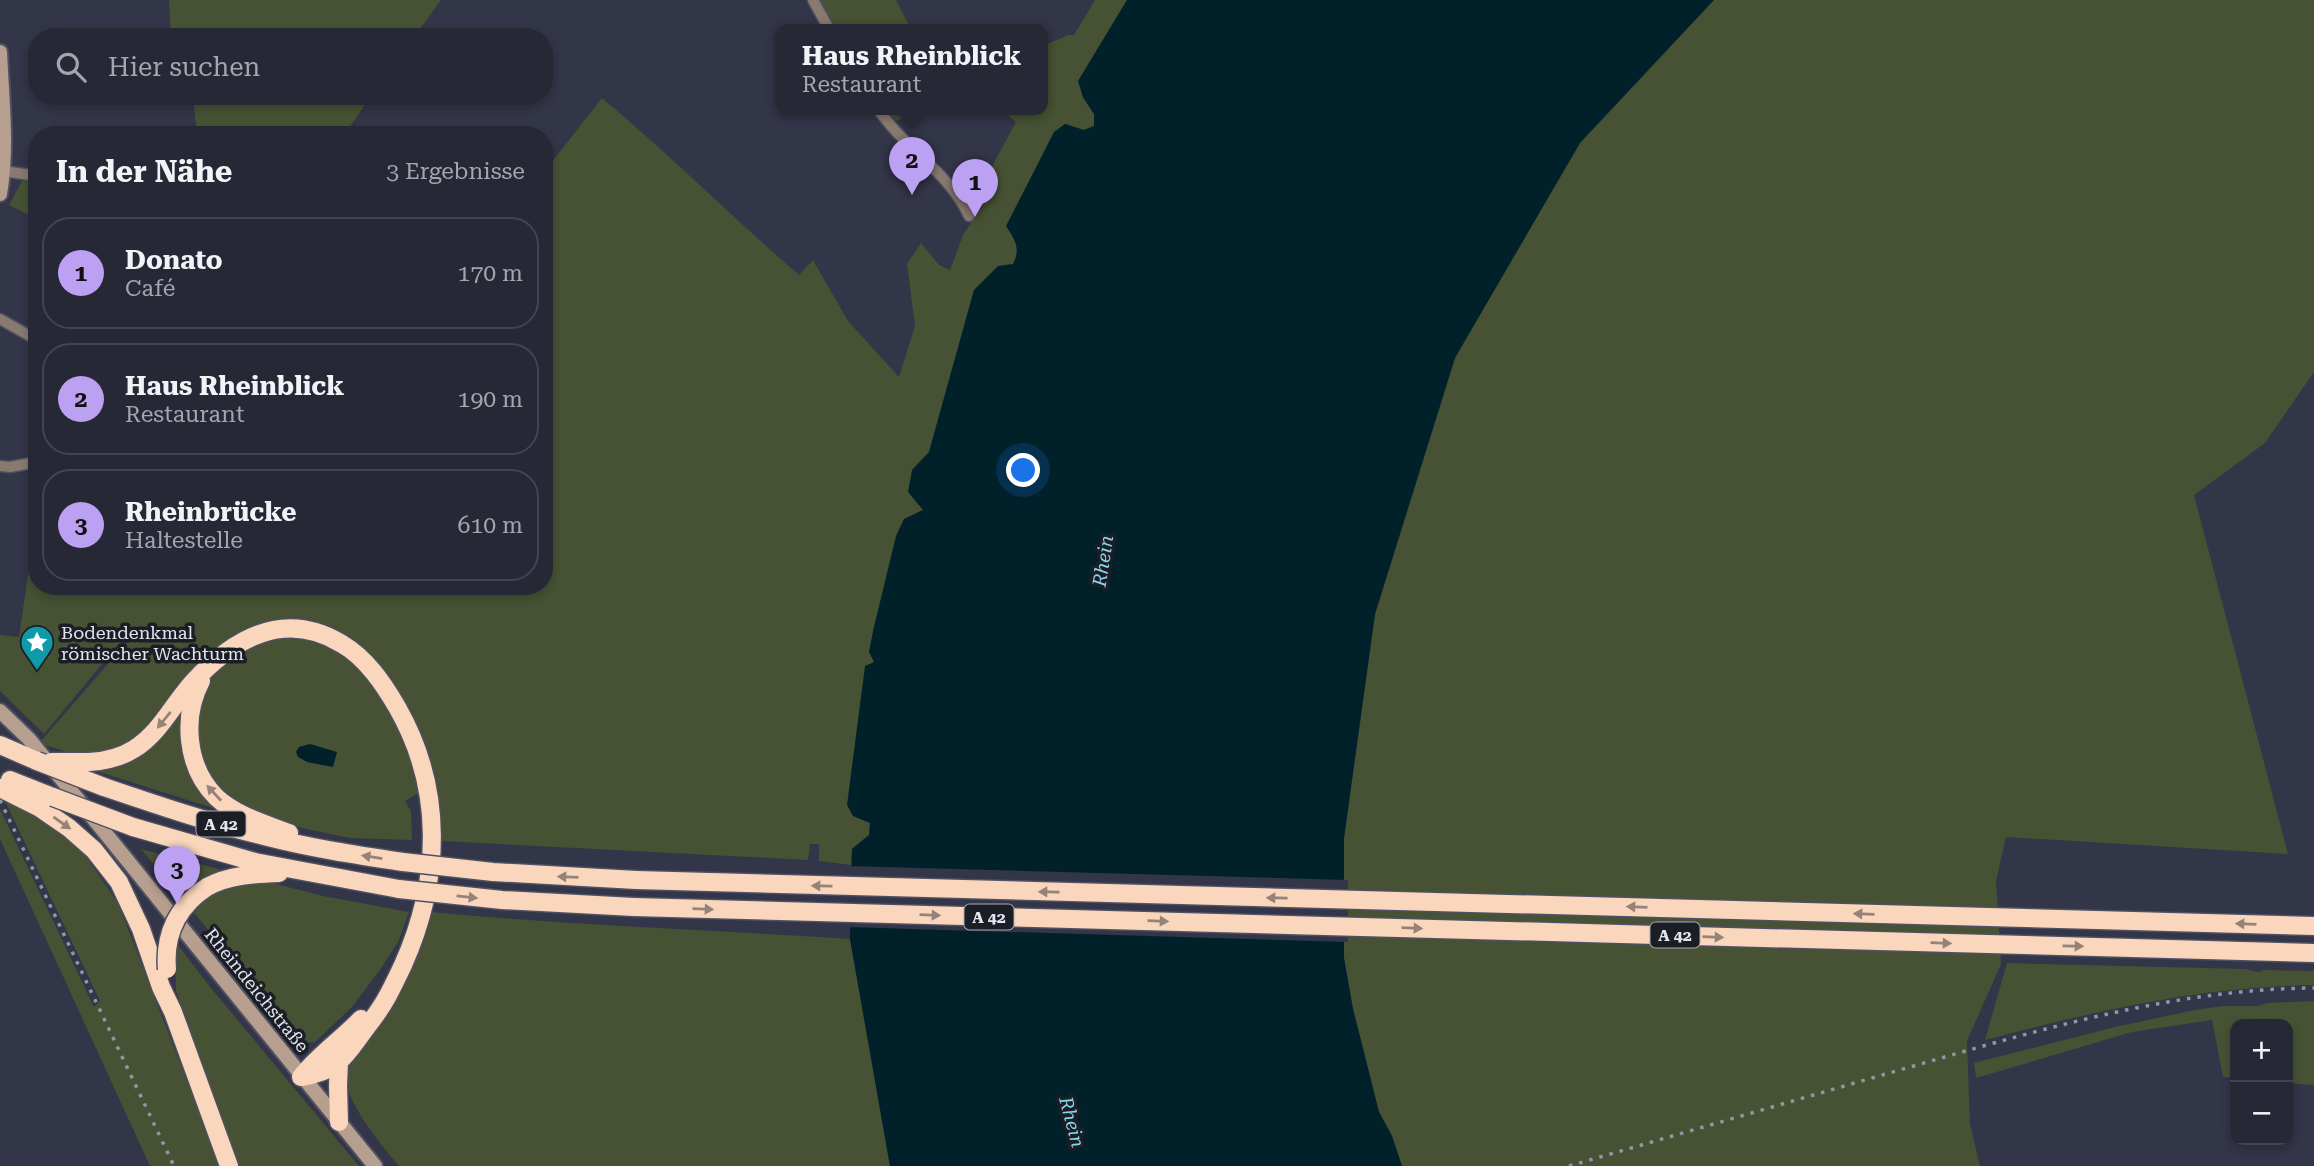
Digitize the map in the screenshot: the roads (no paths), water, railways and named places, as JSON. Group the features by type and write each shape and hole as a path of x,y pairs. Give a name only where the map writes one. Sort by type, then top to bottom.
{"highway":[{"path":"37,761 89,762 121,756 136,748 162,723 193,683 229,648 257,634 271,630 301,629 316,632 344,645 367,664 389,693 407,727 420,761 432,836 431,875 417,932 392,991 382,1007 339,1062 320,1074 301,1077"},
{"path":"208,668 198,688 189,725 193,756 205,782 216,797 231,808 341,853"},
{"name":"A 42","path":"0,745 161,807 265,836 341,853 493,873 794,886 2314,926"},
{"path":"1,784 69,828 94,850 119,882 141,929 229,1166"},
{"name":"A 42","path":"1,784 53,797 133,827 255,862 399,889 502,900 635,907 2314,953"},
{"path":"173,1012 167,948 177,917 190,900 216,882 240,876 303,873"},
{"path":"301,1077 311,1064 364,1016 402,967"},
{"path":"339,1062 339,1122"}],"main road":[{"path":"0,52 4,171 0,194"},
{"name":"Rheindeichstraße","path":"0,710 34,746 375,1166"}],"street":[{"path":"813,0 826,24"},
{"path":"883,115 957,194 970,216"},
{"path":"4,171 28,175"},
{"path":"0,319 28,335"},
{"path":"0,477 5,466 28,463"}],"water":[{"name":"Rhein","path":"1127,0 1714,0 1580,143 1455,358 1375,614 1344,838 1344,958 1353,1009 1379,1112 1392,1136 1402,1166 890,1166 850,939 852,849 869,835 870,823 853,816 847,805 865,666 874,662 869,652 896,536 904,519 923,510 908,492 912,470 929,452 974,290 998,266 1013,264 1017,253 1016,244 1006,226 1054,132 1065,124 1084,130 1094,126 1094,114 1083,97 1078,81"},
{"path":"310,744 337,752 333,767 307,762 298,757 296,752 299,747"}],"railway":[{"path":"0,800 174,1166"},
{"path":"1569,1166 1960,1053 2109,1014 2211,995 2314,988"}],"place":[{"name":"Haus Rheinblick","path":"912,195"},
{"name":"Donato","path":"975,217"},
{"name":"Bodendenkmal römischer Wachturm","path":"37,672"},
{"name":"Rheinbrücke","path":"177,904"}]}
